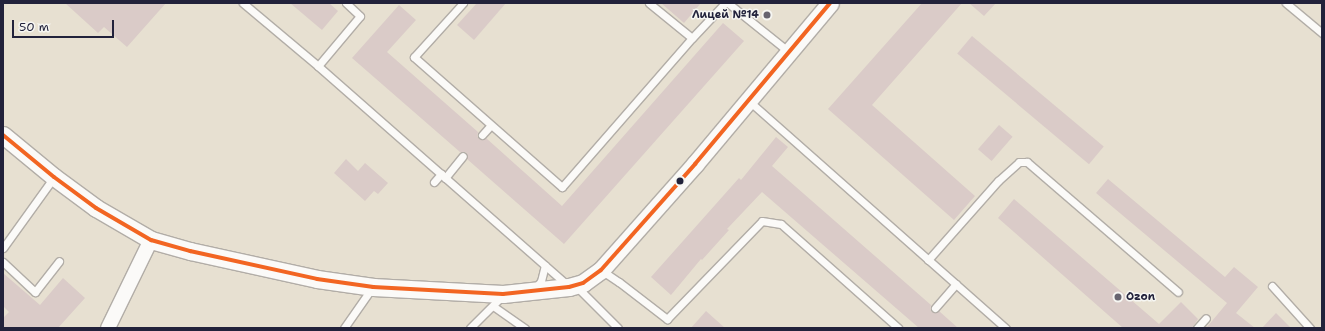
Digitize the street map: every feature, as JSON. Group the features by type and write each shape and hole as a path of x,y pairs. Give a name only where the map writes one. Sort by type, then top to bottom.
{"street":[{"path":"3,134 54,177 96,208 151,240 190,252 316,279 373,287 498,300 532,292 573,287 592,278 601,270 830,3"},
{"path":"108,328 151,240"}],"lane":[{"path":"243,3 318,66 545,266 573,287 618,328"},
{"path":"318,66 360,16 346,3"},
{"path":"463,3 414,57 562,187 724,3"},
{"path":"649,3 692,38"},
{"path":"728,3 788,51"},
{"path":"1286,3 1322,33"},
{"path":"748,100 1006,328"},
{"path":"482,135 491,125"},
{"path":"434,182 443,176 464,156"},
{"path":"928,260 998,181 1019,162 1026,162 1178,292"},
{"path":"3,248 54,177"},
{"path":"601,270 667,319 762,221 781,224 898,328"},
{"path":"3,262 35,292 59,261"},
{"path":"532,292 541,281 545,266"},
{"path":"935,308 956,284"},
{"path":"1272,286 1310,328"},
{"path":"344,328 373,287"},
{"path":"470,328 479,317 498,300 525,328"},
{"path":"1197,328 1206,318"}],"building":[{"path":"65,3 166,3 127,47 104,27 98,33"},
{"path":"290,3 329,3 338,11 322,30"},
{"path":"477,3 506,3 474,40 457,25"},
{"path":"661,3 701,3 684,23"},
{"path":"922,3 962,3 872,105 975,196 954,220 828,109"},
{"path":"969,3 996,3 984,16"},
{"path":"399,5 416,20 387,52 478,132 477,136 479,139 486,138 562,206 723,23 744,41 564,244 467,159 466,152 460,152 352,58"},
{"path":"972,36 1104,147 1089,164 957,54"},
{"path":"999,125 1013,137 992,161 978,149"},
{"path":"776,137 788,147 772,166 931,305 930,309 932,312 939,311 958,328 919,328 762,192 727,229 729,230 702,260 701,259 671,295 651,277 739,178 741,180"},
{"path":"346,159 358,171 365,163 388,183 378,194 374,191 365,201 334,173"},
{"path":"1108,179 1225,277 1234,267 1258,287 1236,313 1255,328 1204,328 1206,326 1207,327 1227,303 1096,193"},
{"path":"1014,199 1159,324 1181,302 1198,319 1192,328 1123,328 998,218"},
{"path":"3,273 40,305 63,278 85,298 58,328 3,328 3,318 9,312 3,306"},
{"path":"706,311 725,328 691,328"},
{"path":"1276,313 1291,328 1262,328"}],"transit line":[{"path":"3,135 54,177 96,208 151,240 190,251 317,279 373,287 503,294 569,287 583,283 601,270 695,164 830,3"}],"place":[{"name":"Лицей №14","path":"767,15"},
{"name":"Ozon","path":"1118,297"}]}
